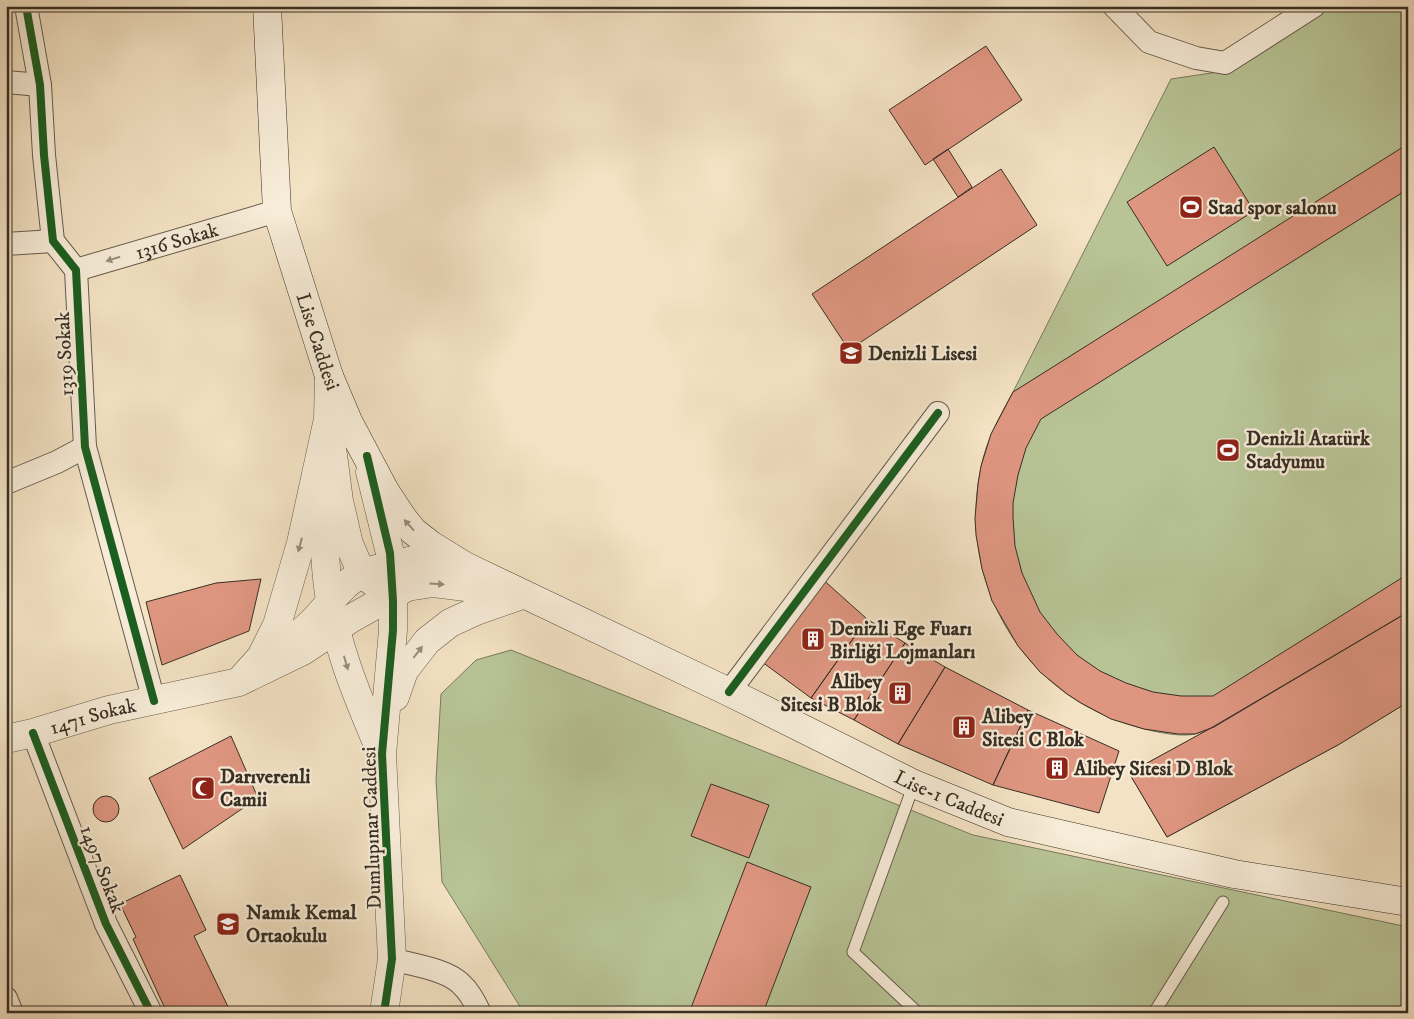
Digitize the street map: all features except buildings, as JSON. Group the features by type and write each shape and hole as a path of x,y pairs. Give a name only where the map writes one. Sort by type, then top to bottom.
{"street":[{"path":"26,6 40,86 44,155 53,241 76,270"},
{"name":"Lise Caddesi","path":"267,6 277,210 330,376 348,421 385,491 413,531 431,545 465,566 526,594"},
{"path":"1114,6 1149,42 1196,58 1225,63 1314,6"},
{"path":"6,82 40,86"},
{"name":"1316 Sokak","path":"76,270 277,210"},
{"path":"6,244 53,241"},
{"name":"1319 Sokak","path":"76,270 85,447 154,701"},
{"path":"239,682 261,657 277,625 301,542 320,460 328,419 330,376"},
{"path":"729,692 938,413"},
{"path":"328,419 339,501 349,544 362,574 377,585 395,577 526,594"},
{"path":"6,483 57,462 85,447"},
{"name":"Dumlupınar Caddesi","path":"366,456 395,577 393,630 383,741 392,959 384,1013"},
{"path":"320,460 328,588 336,630 351,682 383,741"},
{"path":"239,682 303,651 336,630 352,618 413,558 427,557 465,566"},
{"path":"239,682 315,619 345,585 362,574"},
{"path":"383,741 404,671 427,641 450,623 476,611 526,594"},
{"name":"Lise-1 Caddesi","path":"526,594 914,784 1008,822 1234,874 1408,902"},
{"name":"1471 Sokak","path":"6,739 34,733 109,710 239,682"},
{"name":"1497 Sokak","path":"34,733 106,924 152,1013"},
{"path":"392,959 445,974 460,983 473,999 480,1013"},
{"path":"6,998 12,1013"}],"lane":[{"path":"914,784 853,952 918,1013"},
{"path":"1154,1013 1223,902"}],"green space":[{"path":"1319,6 1408,6 1408,702 1338,745 1167,837 1129,773 1210,729 1195,734 1174,735 1124,723 1104,715 1071,696 1042,673 1018,645 999,613 985,579 978,543 976,506 981,468 986,448 998,419 1171,79 1218,72"},
{"path":"511,650 973,835 1408,927 1408,1013 524,1013 442,882 436,780 441,694 476,660"}],"cycle path":[{"path":"26,6 40,85 44,155 53,241 76,270 85,447 154,701"},
{"path":"729,692 938,413"},
{"path":"367,456 390,553 393,601 393,630 382,754 392,959 384,1013"},
{"path":"33,733 106,924 151,1013"}],"place":[{"name":"Stad spor salonu","path":"1191,207"},
{"name":"Denizli Lisesi","path":"851,353"},
{"name":"Denizli Atatürk Stadyumu","path":"1228,450"},
{"name":"Denizli Ege Fuarı Birliği Lojmanları","path":"813,639"},
{"name":"Alibey Sitesi B Blok","path":"900,693"},
{"name":"Alibey Sitesi C Blok","path":"964,727"},
{"name":"Alibey Sitesi D Blok","path":"1057,768"},
{"name":"Darıverenli Camii","path":"203,788"},
{"name":"Namık Kemal Ortaokulu","path":"228,924"}]}
